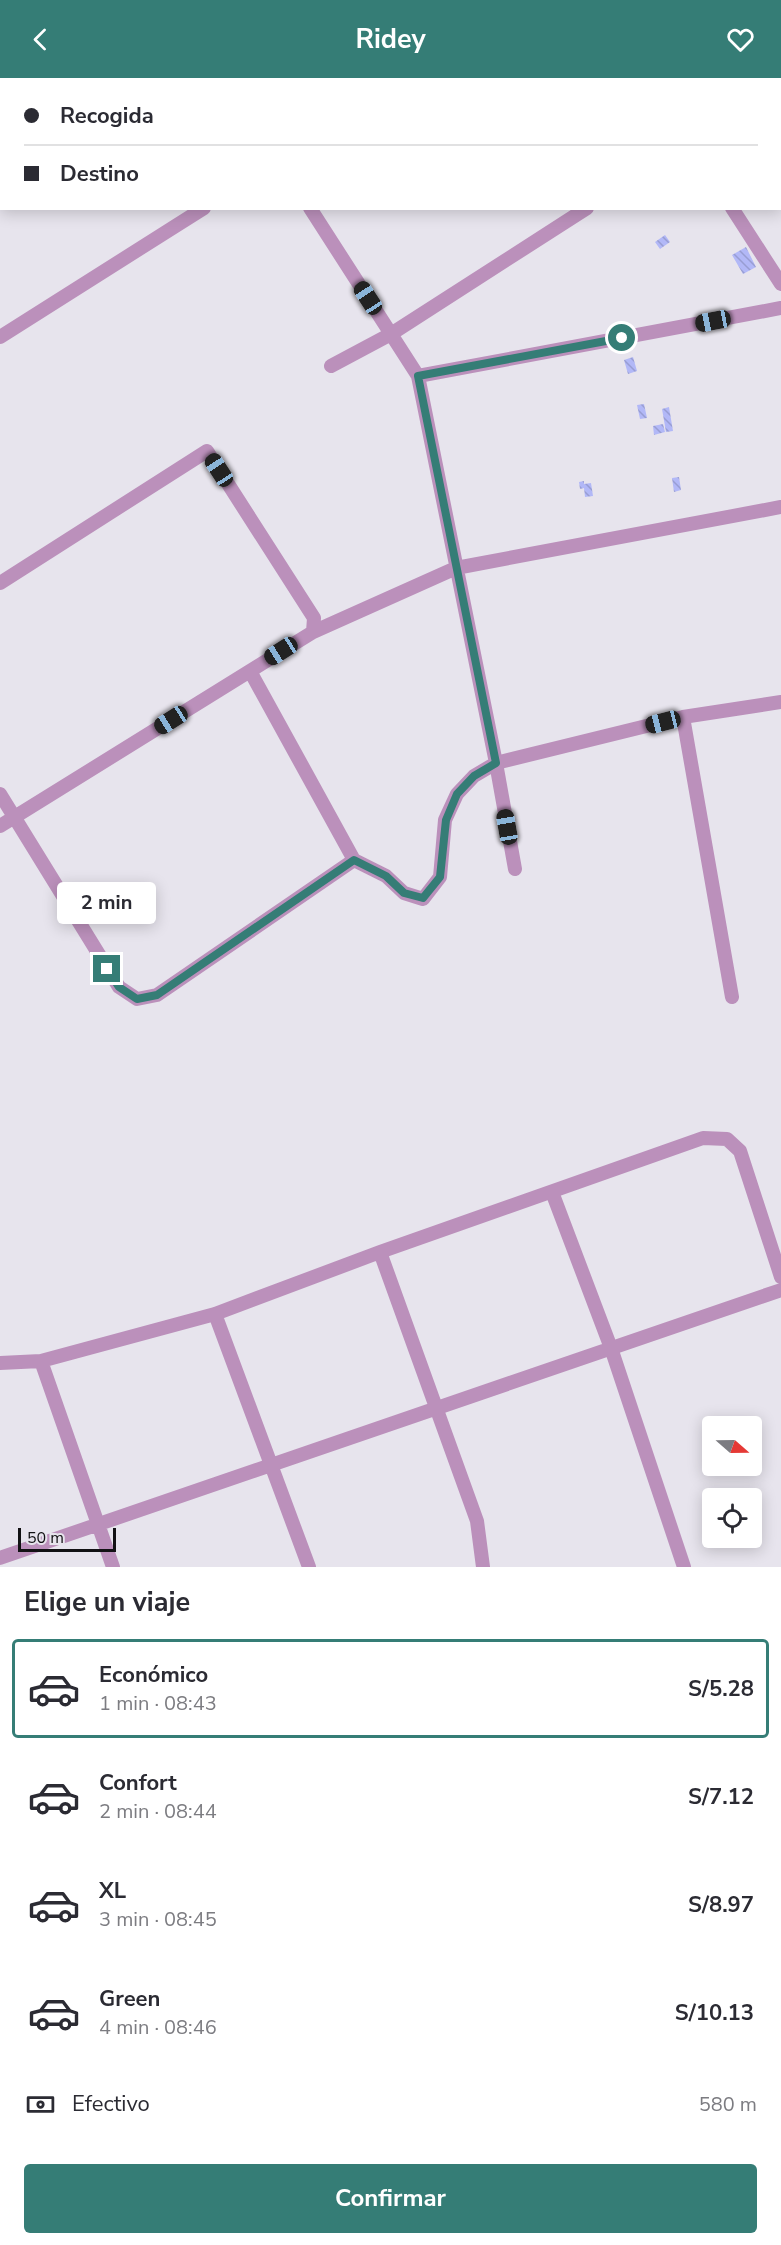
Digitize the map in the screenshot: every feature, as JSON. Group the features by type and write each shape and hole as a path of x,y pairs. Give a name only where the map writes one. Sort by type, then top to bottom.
{"street":[{"path":"0,337 201,210"},
{"path":"311,210 418,376 496,763 515,869"},
{"path":"331,366 391,334 584,210"},
{"path":"733,210 781,284"},
{"path":"418,376 781,308"},
{"path":"0,583 207,451 314,618 313,632"},
{"path":"0,826 313,632 456,568 781,507"},
{"path":"250,671 354,860 386,876 404,893 423,898 440,877 446,820 457,794 474,776 496,763 683,717 781,702"},
{"path":"683,717 732,997"},
{"path":"0,794 119,987 137,999 157,995 354,860"},
{"path":"0,1363 41,1361 215,1314 380,1252 703,1138 727,1139 740,1150 781,1277"},
{"path":"552,1191 611,1348 684,1567"},
{"path":"380,1252 477,1521 483,1567"},
{"path":"0,1558 781,1290"},
{"path":"215,1314 309,1567"},
{"path":"41,1361 113,1567"}],"building":[{"path":"665,235 670,242 660,249 655,242"},
{"path":"746,247 756,267 743,274 732,255"},
{"path":"633,357 637,371 628,374 624,360"},
{"path":"644,404 647,418 640,419 637,405"},
{"path":"669,407 673,431 666,432 662,409"},
{"path":"663,424 665,432 654,435 653,426"},
{"path":"679,477 681,490 674,492 672,478"},
{"path":"584,481 584,484 591,483 593,496 585,497 584,488 580,489 579,482"}],"route":[{"path":"107,969 119,987 137,999 157,995 354,860 386,876 404,893 423,898 440,877 446,820 457,794 474,776 496,763 418,376 622,338"}]}
